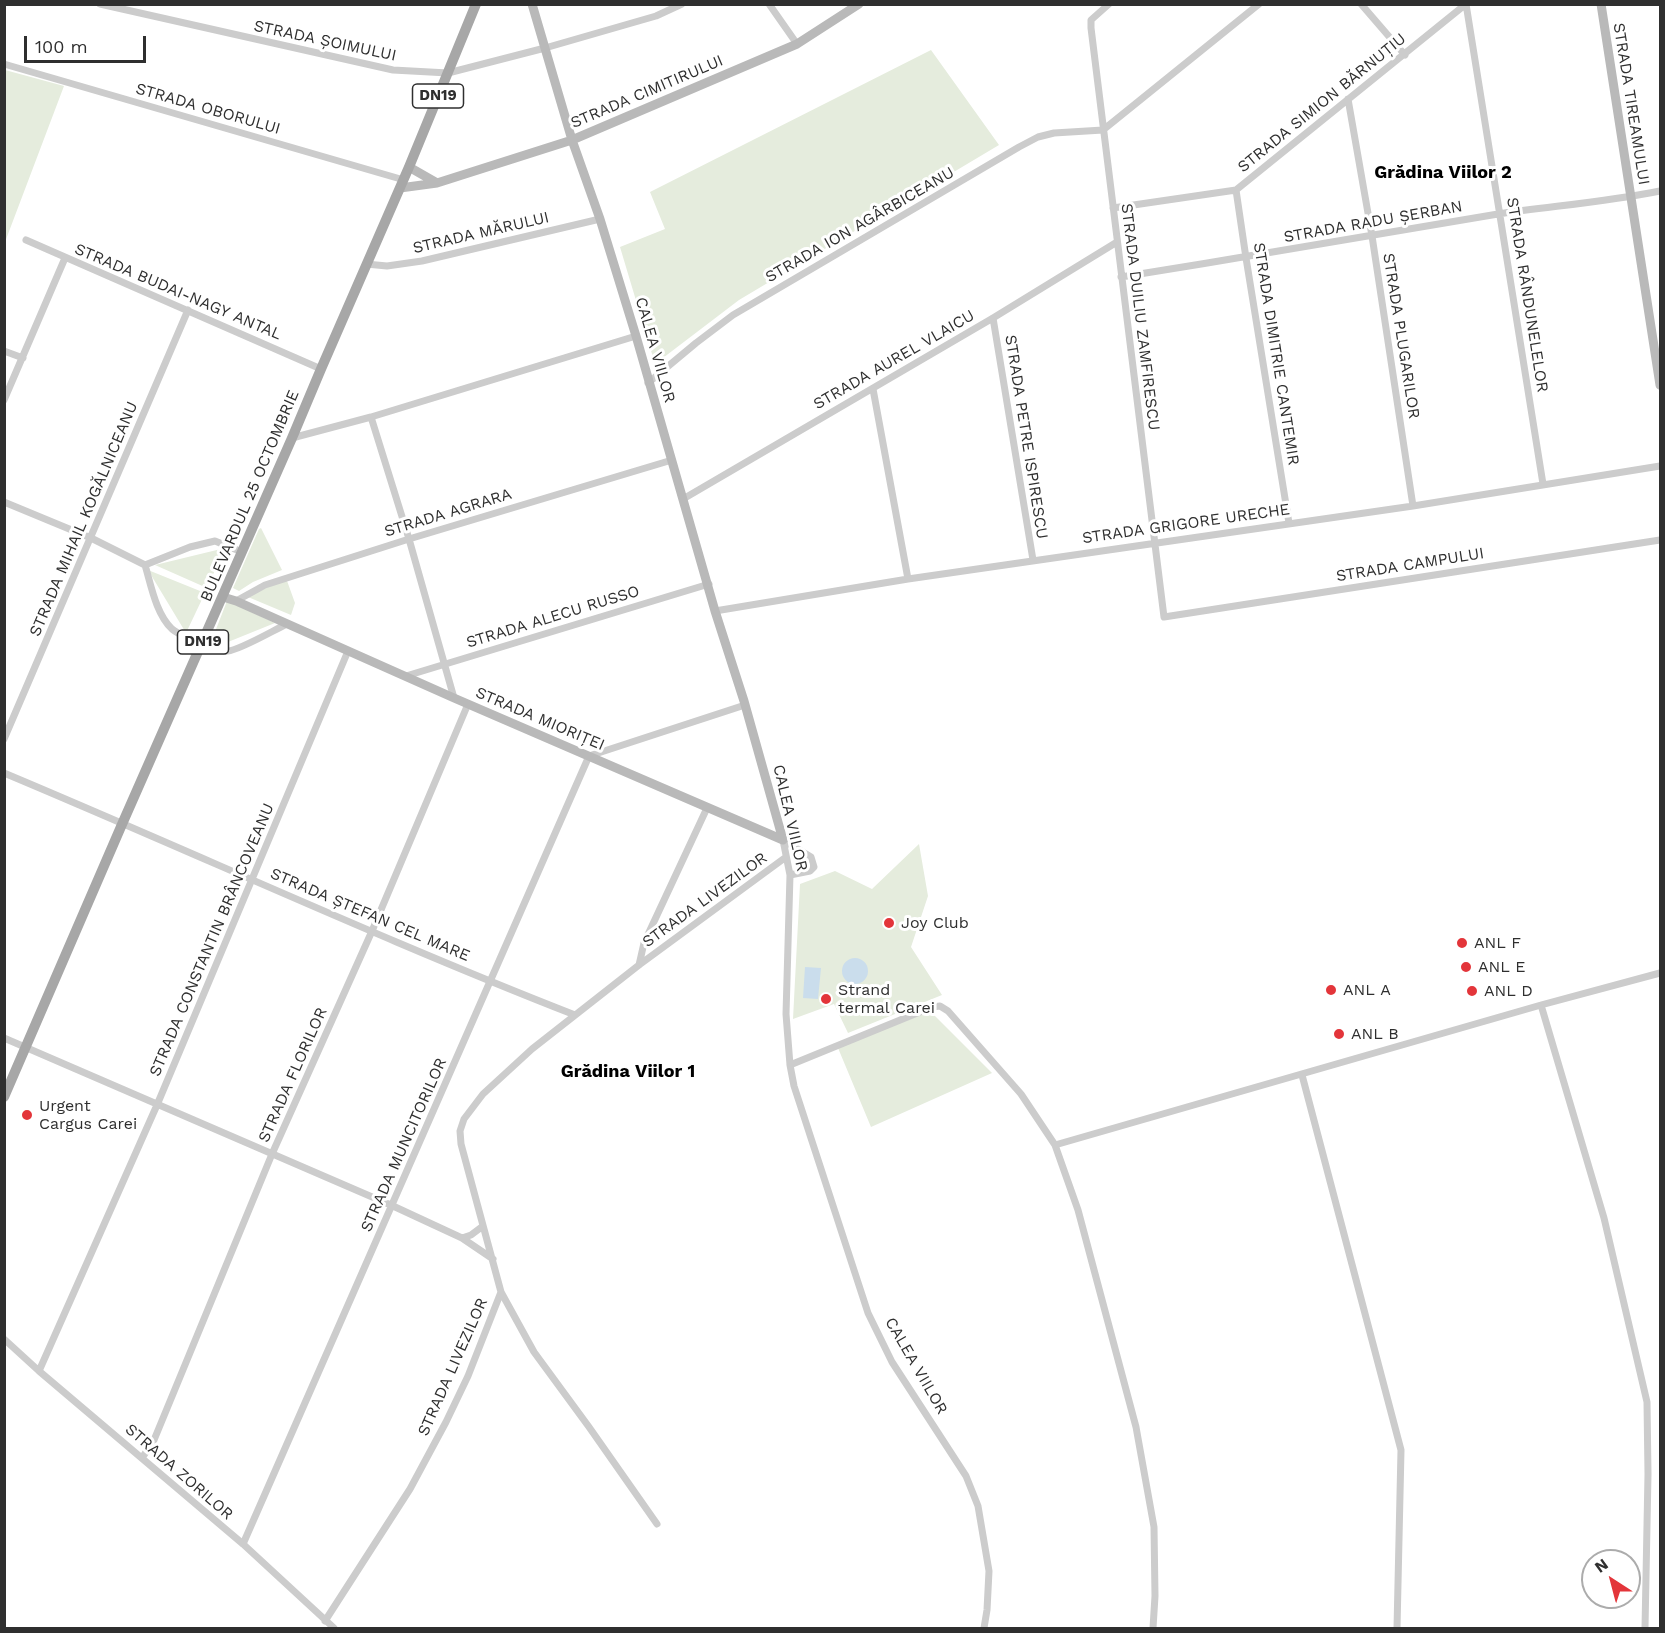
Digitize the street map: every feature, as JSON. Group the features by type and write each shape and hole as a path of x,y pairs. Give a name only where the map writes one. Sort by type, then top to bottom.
{"main road":[{"name":"BULEVARDUL 25 OCTOMBRIE","path":"4,1096 402,184 476,4"}],"street":[{"name":"STRADA ȘOIMULUI","path":"100,4 393,70 448,73 656,16 682,4"},
{"name":"CALEA VIILOR","path":"532,4 572,140 600,219 636,336 783,840 790,875 786,1014 794,1086 868,1313 892,1362 966,1476 978,1506 989,1571 984,1629"},
{"path":"769,4 796,44"},
{"name":"STRADA CIMITIRULUI","path":"402,184 437,183 572,140 796,44 859,4"},
{"name":"STRADA DUILIU ZAMFIRESCU","path":"1109,4 1091,20 1090,28 1164,617"},
{"path":"1103,130 1259,4"},
{"path":"1361,4 1405,55"},
{"name":"STRADA SIMION BĂRNUȚIU","path":"1113,208 1236,190 1466,4"},
{"name":"STRADA RÂNDUNELELOR","path":"1466,4 1544,484"},
{"name":"STRADA TIREAMULUI","path":"1601,4 1630,197 1658,351 1660,385"},
{"name":"STRADA OBORULUI","path":"4,64 402,184"},
{"name":"STRADA PLUGARILOR","path":"1348,99 1372,236 1413,506"},
{"name":"STRADA ION AGÂRBICEANU","path":"648,383 733,315 1018,147 1038,137 1054,133 1103,130"},
{"path":"409,167 437,183"},
{"name":"STRADA DIMITRIE CANTEMIR","path":"1236,190 1290,523"},
{"name":"STRADA RADU ȘERBAN","path":"1121,277 1500,214 1660,191"},
{"name":"STRADA MĂRULUI","path":"366,264 387,266 422,261 600,219"},
{"name":"STRADA BUDAI-NAGY ANTAL","path":"26,240 321,369"},
{"name":"STRADA AUREL VLAICU","path":"683,499 993,318 1117,242"},
{"path":"4,400 65,258"},
{"name":"STRADA MIHAIL KOGĂLNICEANU","path":"4,739 188,310"},
{"name":"STRADA PETRE ISPIRESCU","path":"993,318 1033,560"},
{"path":"292,438 371,417 636,336"},
{"path":"4,351 23,358"},
{"path":"873,389 908,579"},
{"path":"371,417 409,539 454,698"},
{"name":"STRADA AGRARA","path":"236,601 265,585 672,460"},
{"name":"STRADA GRIGORE URECHE","path":"716,611 908,579 1413,506 1660,466"},
{"path":"4,502 91,538 145,565 190,547 215,541 242,552"},
{"name":"STRADA CAMPULUI","path":"1164,617 1660,540"},
{"path":"145,565 160,610 170,626 202,644 221,651 233,650 287,624"},
{"name":"STRADA ALECU RUSSO","path":"406,676 709,584"},
{"name":"STRADA MIORIȚEI","path":"223,597 783,840"},
{"name":"STRADA CONSTANTIN BRÂNCOVEANU","path":"39,1371 157,1105 348,651"},
{"name":"STRADA FLORILOR","path":"142,1458 154,1440 272,1154 372,931 468,704"},
{"path":"589,756 745,705"},
{"name":"STRADA MUNCITORILOR","path":"243,1545 589,756"},
{"name":"STRADA ȘTEFAN CEL MARE","path":"4,773 123,822 490,982 575,1015"},
{"name":"STRADA LIVEZILOR","path":"639,965 644,943 707,808"},
{"path":"783,840 811,857 813,862 814,867 810,871 790,875"},
{"name":"STRADA LIVEZILOR","path":"326,1621 410,1489 441,1431 468,1376 501,1292 461,1144 460,1131 464,1119 483,1094 532,1049 639,965 786,857"},
{"path":"1055,1145 1660,973"},
{"path":"1541,1005 1604,1218 1647,1402 1645,1629"},
{"path":"790,1065 932,1007 940,1006 948,1011 1021,1094 1055,1145 1078,1210 1136,1427 1154,1527 1153,1629"},
{"path":"4,1038 393,1206 462,1238 493,1259"},
{"path":"1302,1075 1401,1450 1397,1629"},
{"path":"462,1238 471,1235 483,1226"},
{"path":"501,1292 534,1352 657,1524"},
{"name":"STRADA ZORILOR","path":"4,1339 243,1545 334,1629"}],"green space":[{"path":"931,50 999,145 739,300 655,364 620,247 665,229 650,192"},
{"path":"4,70 64,86 5,242"},
{"path":"261,528 282,570 253,582 239,591 233,588"},
{"path":"225,548 207,588 155,565"},
{"path":"148,570 205,593 186,633"},
{"path":"286,578 295,603 291,615 248,597"},
{"path":"227,601 275,623 228,642 213,637"},
{"name":"Strand termal Carei","path":"919,844 928,896 911,947 942,995 848,1033 834,1004 793,1019 800,884 835,871 872,889"},
{"path":"930,1011 992,1073 871,1127 838,1048"}],"water":[{"path":"855,958 864,962 868,971 864,980 855,984 846,980 842,971 846,962"},
{"path":"805,967 821,968 818,999 803,998"}],"place":[{"name":"Joy Club","path":"889,923"},
{"name":"ANL F","path":"1462,943"},
{"name":"ANL E","path":"1466,967"},
{"name":"ANL A","path":"1331,990"},
{"name":"ANL D","path":"1472,991"},
{"name":"Strand termal Carei","path":"826,999"},
{"name":"ANL B","path":"1339,1034"},
{"name":"Urgent Cargus Carei","path":"27,1115"}],"district":[{"name":"Grădina Viilor 2","path":"1443,173"},
{"name":"Grădina Viilor 1","path":"628,1072"}]}
